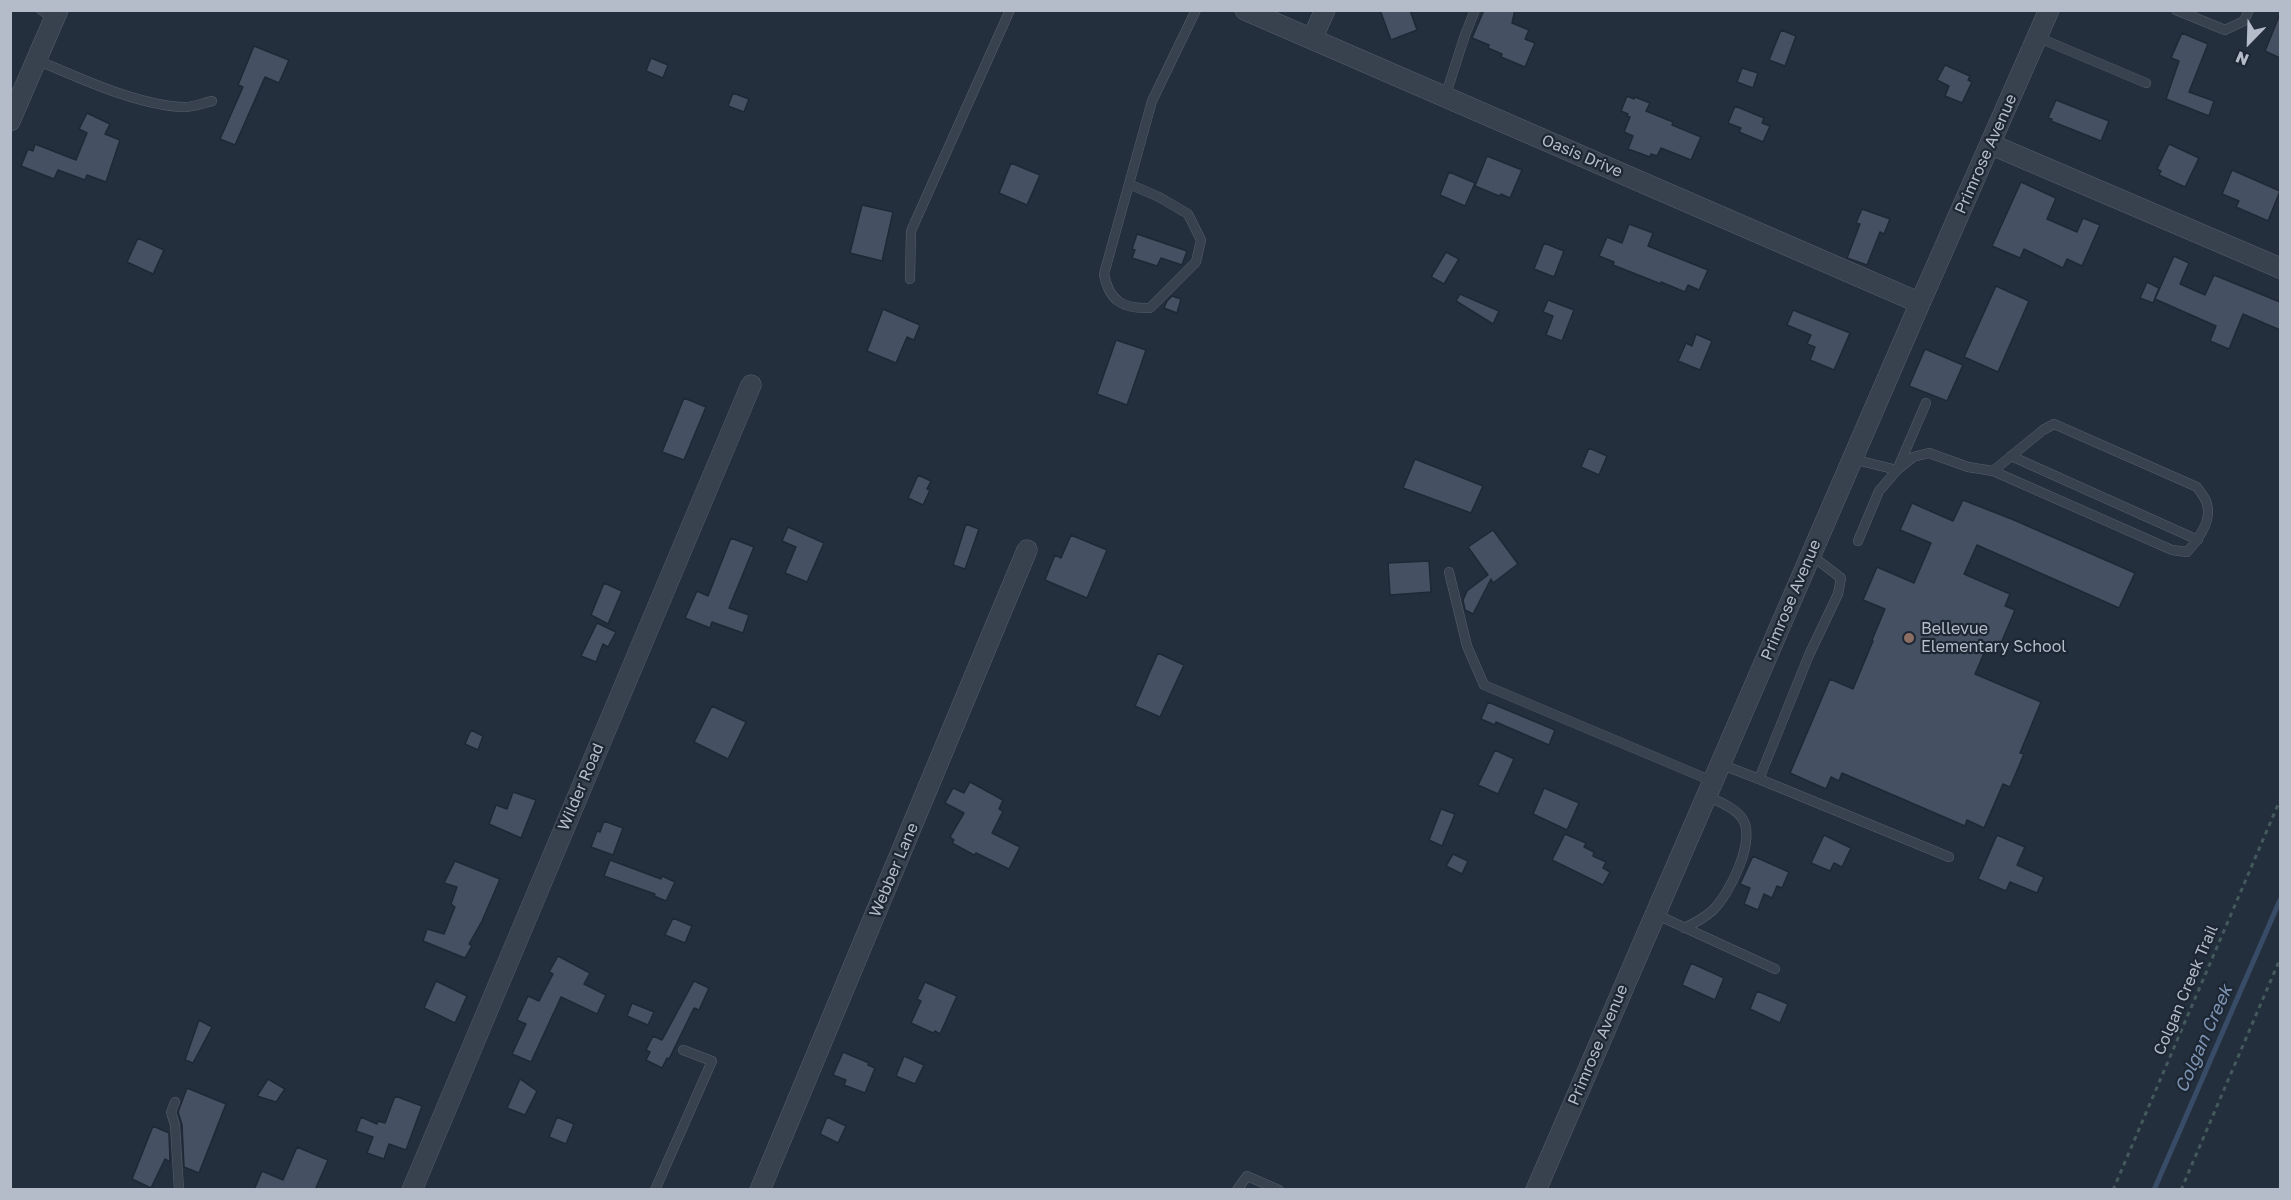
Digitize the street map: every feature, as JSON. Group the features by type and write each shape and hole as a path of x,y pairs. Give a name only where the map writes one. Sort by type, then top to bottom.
{"street":[{"name":"Oasis Drive","path":"1245,10 1920,303"},
{"path":"1312,39 1325,10"},
{"name":"Primrose Avenue","path":"1536,1190 1810,555 2049,10"},
{"path":"10,121 37,60 51,13"},
{"path":"1990,144 2280,268"},
{"name":"Wilder Road","path":"412,1190 751,385"},
{"name":"Webber Lane","path":"760,1190 1027,550"}],"lane":[{"path":"909,279 911,231 1010,10"},
{"path":"1129,184 1159,197 1188,214 1201,240 1196,262 1150,308 1136,308 1119,302 1107,289 1104,274 1152,101 1196,10"},
{"path":"1445,97 1464,35 1475,10"},
{"path":"2176,10 2225,30 2244,21 2249,10"},
{"path":"2037,37 2146,83"},
{"path":"37,60 95,85 161,104 187,107 212,101"},
{"path":"1897,470 1926,403"},
{"path":"1858,542 1879,491 1897,470 1913,457 1929,453 1968,467 1993,471 2172,550 2187,552 2198,540 2207,515 2207,504 2197,487 2054,424 2043,430 1993,471"},
{"path":"2011,456 2198,540"},
{"path":"1852,459 1897,470"},
{"path":"1759,779 1809,655 1838,594 1841,579 1810,555"},
{"path":"1449,572 1467,646 1484,685 1713,780 1759,779 1949,857"},
{"path":"1684,928 1701,921 1714,909 1730,885 1744,851 1747,832 1742,818 1727,805 1713,780"},
{"path":"1655,914 1775,969"},
{"path":"655,1190 712,1061 683,1050"},
{"path":"175,1102 171,1112 175,1125 179,1190"},
{"path":"1237,1190 1246,1176 1280,1190"}],"path":[{"name":"Colgan Creek Trail","path":"2113,1190 2280,800"},
{"path":"2181,1190 2280,959"}],"building":[{"path":"1380,10 1410,10 1417,30 1391,40"},
{"path":"1484,10 1515,10 1512,23 1529,30 1525,39 1535,43 1525,67 1501,57 1502,54 1488,48 1489,45 1472,38"},
{"path":"2280,14 2280,58 2265,51"},
{"path":"1781,30 1796,36 1785,66 1769,60"},
{"path":"2182,33 2208,44 2189,92 2214,101 2209,116 2166,99 2179,61 2171,58"},
{"path":"254,46 289,60 279,83 265,77 235,145 220,139 243,87 238,85"},
{"path":"651,58 668,65 663,78 646,71"},
{"path":"1945,65 1970,76 1968,80 1972,82 1962,103 1945,96 1949,86 1937,80"},
{"path":"1742,68 1758,73 1753,88 1737,82"},
{"path":"733,93 749,99 744,112 728,106"},
{"path":"1627,96 1650,103 1646,111 1701,137 1691,160 1661,148 1657,156 1651,154 1650,157 1628,149 1633,136 1624,132 1630,117 1621,111"},
{"path":"2056,100 2109,121 2101,141 2051,121 2052,119 2048,118"},
{"path":"1735,106 1764,118 1762,123 1770,126 1763,142 1739,132 1741,128 1728,123"},
{"path":"87,113 110,124 105,134 120,140 106,182 87,175 85,180 58,170 54,179 21,166 28,149 33,151 35,144 76,160 87,133 79,129"},
{"path":"2169,144 2199,158 2185,187 2159,175 2161,171 2157,169"},
{"path":"1487,156 1522,170 1510,198 1475,186"},
{"path":"1011,163 1040,175 1027,205 999,193"},
{"path":"2232,170 2280,191 2268,221 2236,207 2239,201 2222,194"},
{"path":"1449,172 1475,183 1465,206 1440,195"},
{"path":"2021,182 2056,198 2047,219 2077,232 2083,218 2100,225 2082,266 2067,259 2063,268 2024,249 2020,258 1992,246"},
{"path":"862,205 893,212 882,261 850,253"},
{"path":"1862,209 1890,219 1884,234 1880,232 1867,265 1847,258 1860,224 1856,223"},
{"path":"1629,224 1653,233 1648,246 1708,270 1699,290 1688,285 1685,292 1661,282 1661,284 1613,265 1614,262 1599,256 1607,237 1622,243"},
{"path":"1137,234 1187,251 1182,265 1161,258 1157,266 1132,258 1135,250 1132,249"},
{"path":"138,238 164,250 153,274 127,262"},
{"path":"1544,243 1564,251 1554,277 1534,269"},
{"path":"1446,252 1459,259 1444,284 1431,277"},
{"path":"2174,256 2189,263 2180,284 2205,295 2214,275 2280,302 2280,330 2243,314 2229,349 2210,341 2216,326 2155,299"},
{"path":"2147,282 2159,288 2153,303 2140,298"},
{"path":"1996,286 2029,301 1998,372 1964,357"},
{"path":"1460,294 1499,311 1493,324 1456,301"},
{"path":"1172,296 1181,299 1177,313 1164,308"},
{"path":"1548,300 1574,310 1562,341 1546,335 1553,316 1543,312"},
{"path":"883,309 920,325 914,340 907,337 896,363 867,351"},
{"path":"1793,310 1850,333 1834,370 1810,360 1815,347 1807,344 1811,335 1787,325"},
{"path":"1696,334 1712,341 1700,370 1678,361 1686,343 1692,346"},
{"path":"1116,340 1146,350 1127,405 1097,394"},
{"path":"1925,349 1963,365 1947,401 1909,386"},
{"path":"684,398 706,407 684,460 662,452"},
{"path":"1589,448 1607,456 1599,475 1581,467"},
{"path":"1415,459 1483,486 1471,513 1403,488"},
{"path":"918,475 931,481 927,489 930,490 923,505 908,498"},
{"path":"1963,500 2135,573 2119,608 1977,545 1964,574 2010,594 2005,606 2015,610 1999,648 1988,644 1975,674 2041,702 2020,753 2024,754 2010,787 2003,784 1984,828 1967,820 1965,826 1842,773 1839,781 1831,777 1826,789 1790,773 1830,679 1853,689 1885,609 1863,600 1877,567 1914,583 1931,543 1900,530 1912,503 1953,521"},
{"path":"966,524 979,529 965,569 953,565"},
{"path":"788,527 824,543 807,582 785,573 796,547 782,541"},
{"path":"1493,530 1518,564 1493,583 1491,579 1473,614 1465,610 1463,600 1467,591 1488,575 1468,547"},
{"path":"1071,535 1107,550 1087,598 1045,580 1055,555 1061,558"},
{"path":"731,538 754,547 729,608 749,615 743,633 712,622 710,628 685,618 697,591 708,596"},
{"path":"1429,561 1431,592 1390,595 1388,563"},
{"path":"604,583 622,591 608,624 591,615"},
{"path":"597,623 616,632 608,647 603,644 596,662 581,656"},
{"path":"1158,653 1184,665 1160,717 1135,706"},
{"path":"1488,702 1555,730 1549,745 1496,722 1495,725 1481,719"},
{"path":"712,706 746,722 728,759 694,742"},
{"path":"471,730 483,736 478,750 465,744"},
{"path":"1495,750 1514,759 1498,794 1478,785"},
{"path":"970,782 1003,800 999,809 1003,811 992,833 1020,847 1009,869 952,843 954,840 950,837 964,813 945,803 953,788 964,793"},
{"path":"1544,788 1579,803 1567,830 1533,814"},
{"path":"513,792 536,800 521,838 489,824 496,805 507,809"},
{"path":"1441,809 1455,814 1442,846 1429,840"},
{"path":"604,821 623,828 613,855 591,847"},
{"path":"1565,834 1586,843 1584,847 1594,852 1593,856 1606,862 1603,868 1610,872 1603,885 1552,860"},
{"path":"1824,835 1851,848 1842,867 1834,863 1830,871 1811,863"},
{"path":"1997,835 2025,847 2017,865 2044,877 2037,893 2010,882 2006,891 1978,879"},
{"path":"1453,854 1468,861 1462,874 1446,866"},
{"path":"1753,856 1789,872 1782,888 1777,886 1772,898 1764,894 1758,910 1744,904 1750,888 1740,884"},
{"path":"610,860 675,882 666,901 654,896 655,894 604,876"},
{"path":"455,861 500,879 482,921 469,944 472,946 465,958 423,941 427,929 444,934 455,907 451,904 457,887 444,883"},
{"path":"673,918 692,926 685,943 665,935"},
{"path":"558,956 590,973 584,984 606,995 597,1014 561,997 531,1062 512,1054 526,1024 517,1020 528,996 539,1001 553,974 549,972"},
{"path":"1691,963 1724,978 1715,1000 1682,985"},
{"path":"436,981 467,996 455,1023 424,1008"},
{"path":"694,981 709,988 699,1010 694,1008 669,1059 667,1058 662,1068 646,1060 650,1052 646,1050 653,1036 662,1040"},
{"path":"925,982 957,996 940,1034 911,1023 921,1001 917,999"},
{"path":"1757,991 1788,1004 1780,1023 1750,1009"},
{"path":"632,1003 654,1012 648,1025 627,1016"},
{"path":"199,1020 212,1027 193,1063 185,1060"},
{"path":"843,1052 875,1068 865,1093 844,1085 846,1080 833,1075"},
{"path":"904,1056 924,1065 915,1084 896,1076"},
{"path":"268,1079 285,1089 276,1102 257,1096"},
{"path":"520,1079 537,1091 525,1115 507,1108"},
{"path":"187,1088 226,1104 199,1173 184,1167 182,1125 178,1112"},
{"path":"395,1096 422,1106 406,1150 389,1144 384,1159 367,1153 373,1137 356,1131 361,1117 377,1124 378,1121 385,1123"},
{"path":"557,1117 574,1124 566,1144 549,1137"},
{"path":"827,1117 846,1126 838,1143 820,1134"},
{"path":"153,1126 169,1133 170,1162 165,1159 151,1188 132,1179"},
{"path":"297,1147 328,1160 315,1190 254,1190 262,1171 283,1180"}],"waterway":[{"name":"Colgan Creek","path":"2154,1190 2280,900"}],"place":[{"name":"Bellevue Elementary School","path":"1909,638"}]}
